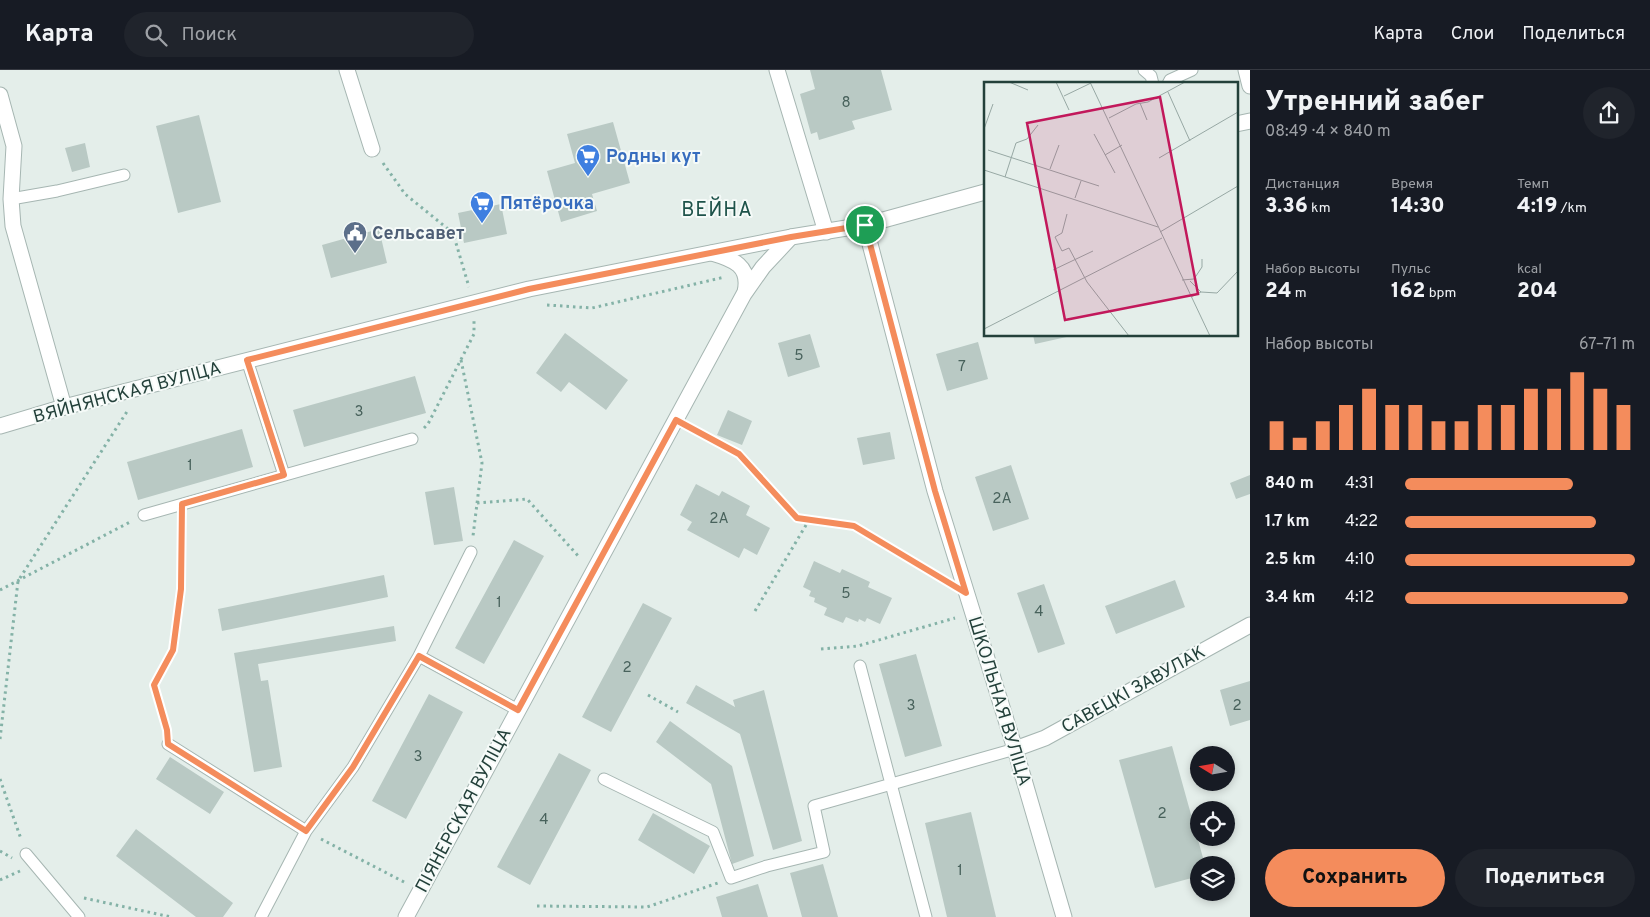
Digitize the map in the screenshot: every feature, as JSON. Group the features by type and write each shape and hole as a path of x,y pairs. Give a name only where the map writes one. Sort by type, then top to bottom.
{"street":[{"path":"346,70 372,149"},
{"path":"777,70 826,232"},
{"path":"1246,70 1250,86"},
{"path":"0,95 14,146 11,199 13,226 64,407"},
{"name":"ВЯЙНЯНСКАЯ ВУЛІЦА","path":"0,426 64,407 529,289 791,237 865,225 984,192"},
{"name":"ШКОЛЬНАЯ ВУЛІЦА","path":"865,225 935,491 1015,750 1064,917"},
{"name":"ПІЯНЕРСКАЯ ВУЛІЦА","path":"406,917 744,294 763,267 791,237"},
{"path":"712,253 734,262 744,273 746,280 744,294"},
{"name":"САВЕЦКІ ЗАВУЛАК","path":"1015,750 1045,738 1250,625"}],"lane":[{"path":"1144,70 1151,76 1153,82"},
{"path":"1169,82 1192,70"},
{"path":"11,199 57,191 124,175"},
{"path":"247,360 284,475"},
{"path":"144,515 412,439"},
{"path":"262,917 306,831 353,767 419,656 471,552"},
{"path":"419,656 518,710"},
{"path":"860,666 926,917"},
{"path":"168,744 306,831"},
{"path":"604,779 713,832 731,878 767,866 824,852 814,806 1015,750"},
{"path":"26,854 79,917"}],"path":[{"path":"372,149 405,194 452,233 474,303 474,334 428,424 412,439"},
{"path":"544,305 592,308 744,273"},
{"path":"474,323 483,320"},
{"path":"461,360 482,463 471,552"},
{"path":"0,739 18,581 143,387"},
{"path":"676,420 739,454 797,518 854,526 966,593"},
{"path":"477,504 527,499 594,572"},
{"path":"168,744 167,730 154,685 173,650 181,589 182,504"},
{"path":"0,590 144,515"},
{"path":"756,611 809,520"},
{"path":"821,649 858,646 973,613"},
{"path":"648,695 678,712"},
{"path":"0,779 26,854"},
{"path":"306,831 420,891"},
{"path":"0,880 34,864"},
{"path":"537,906 647,907 731,878"},
{"path":"59,893 171,917"}],"building":[{"path":"810,70 881,70 892,110 852,121 855,129 819,140 817,132 811,134 800,94 815,89"},
{"path":"199,115 221,202 178,213 156,126"},
{"name":"Родны кут","path":"613,122 630,183 592,194 597,211 561,222 547,171 575,163 567,134"},
{"path":"85,143 90,167 72,172 65,148"},
{"name":"Пятёрочка","path":"501,204 507,234 464,243 458,213"},
{"name":"Сельсавет","path":"379,229 387,263 331,278 322,245"},
{"path":"565,333 628,380 606,410 569,382 561,392 536,373"},
{"path":"810,334 820,367 788,377 778,343"},
{"path":"1033,336 1071,336 1035,344"},
{"path":"978,342 988,379 947,391 936,354"},
{"path":"415,376 426,413 304,447 293,410"},
{"path":"728,410 752,421 742,445 717,435"},
{"path":"242,429 253,467 138,500 127,462"},
{"path":"890,432 895,459 863,465 857,438"},
{"path":"1011,465 1029,519 993,531 975,477"},
{"path":"1250,475 1250,494 1236,499 1230,483"},
{"path":"696,484 719,496 722,491 750,506 746,515 770,528 757,555 744,548 739,558 687,530 692,522 680,515"},
{"path":"454,487 463,541 434,545 425,492"},
{"path":"514,540 544,556 484,664 455,648"},
{"path":"814,561 840,573 842,569 870,582 868,587 892,598 880,624 867,618 865,622 859,619 858,622 846,617 843,623 824,615 827,608 814,602 815,598 809,596 811,591 803,587"},
{"path":"384,575 388,597 222,631 218,609"},
{"path":"1175,580 1185,607 1116,634 1105,606"},
{"path":"1044,584 1065,644 1038,653 1017,593"},
{"path":"643,603 672,618 611,732 582,717"},
{"path":"394,626 396,641 258,664 261,681 268,680 282,767 254,772 234,653"},
{"path":"916,654 942,746 905,757 879,664"},
{"path":"1250,681 1250,720 1230,726 1220,690"},
{"path":"696,685 735,707 733,700 764,690 802,841 773,850 740,734 686,703"},
{"path":"429,694 463,712 406,819 372,801"},
{"path":"670,721 732,766 754,856 732,864 711,784 656,742"},
{"path":"1172,746 1190,811 1190,846 1200,846 1203,856 1190,856 1190,878 1155,888 1119,760"},
{"path":"559,753 591,770 530,885 497,867"},
{"path":"170,757 224,792 210,814 156,779"},
{"path":"971,812 996,917 947,917 925,823"},
{"path":"653,813 710,846 694,874 638,840"},
{"path":"136,829 233,903 223,917 196,917 116,856"},
{"path":"823,864 838,917 802,917 790,873"},
{"path":"758,884 768,917 722,917 716,897"}],"place":[{"name":"Родны кут","path":"588,177"},
{"name":"Пятёрочка","path":"482,224"},
{"name":"Сельсавет","path":"355,254"}],"district":[{"name":"ВЕЙНА","path":"717,209"}],"route":[{"path":"865,225 935,491 966,593 854,526 797,518 739,454 676,420 518,710 419,656 353,767 306,831 168,744 167,730 154,685 173,650 181,589 182,504 284,475 247,360 529,289 791,237 865,225"}]}
